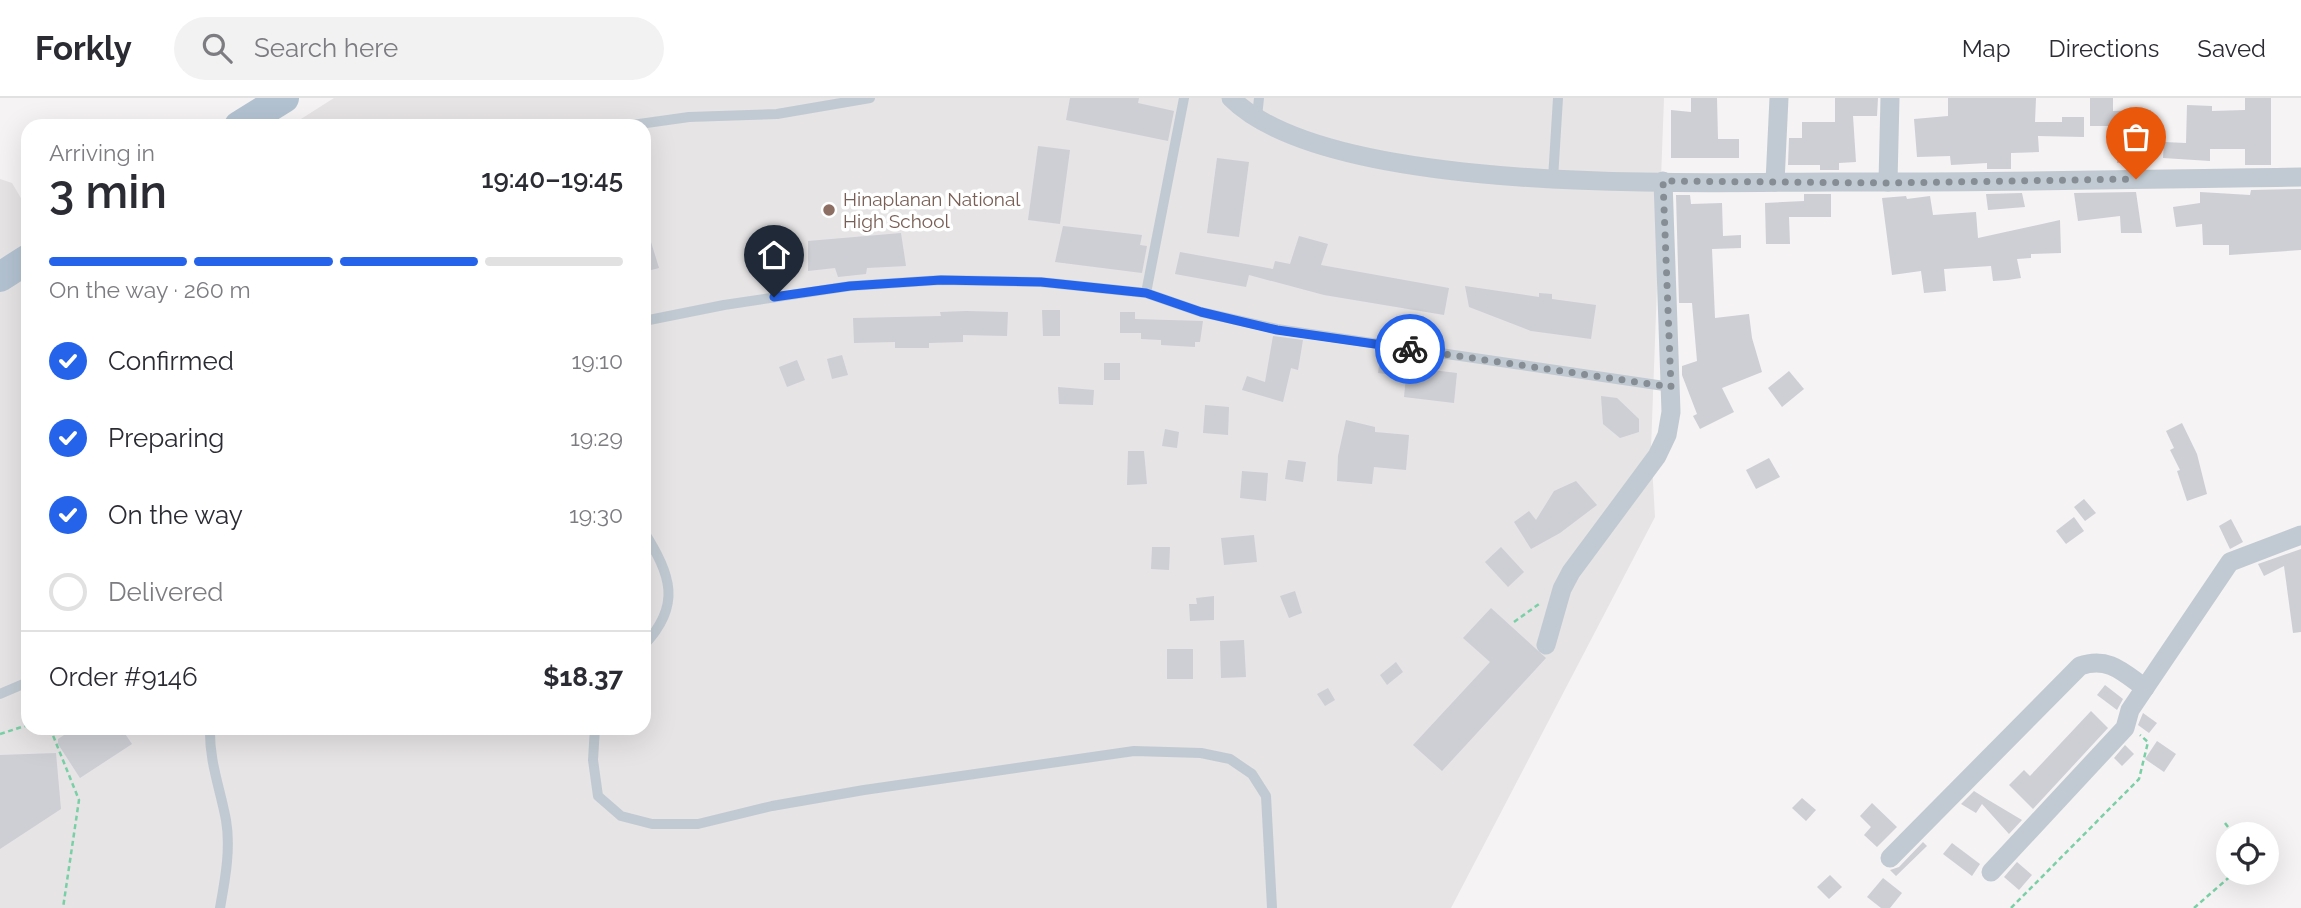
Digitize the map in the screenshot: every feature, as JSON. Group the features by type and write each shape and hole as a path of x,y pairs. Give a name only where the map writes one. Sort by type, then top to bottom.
{"main road":[{"path":"250,119 284,98"},
{"path":"0,277 21,264"}],"street":[{"path":"1231,98 1257,118 1308,140 1360,155 1468,173 1553,180 1888,183 2301,177"},
{"path":"1775,182 1779,98"},
{"path":"1888,183 1890,98"},
{"path":"1546,645 1562,589 1571,572 1657,456 1667,435 1671,387 1663,181"},
{"path":"1991,872 2108,750 2126,723 2130,710 2230,562 2301,534"},
{"path":"1890,858 2080,666 2093,662 2111,664 2145,688"}],"lane":[{"path":"651,122 690,117 777,114 870,98"},
{"path":"1146,293 1184,98"},
{"path":"1257,118 1259,98"},
{"path":"1553,180 1558,98"},
{"path":"651,320 724,305 850,286 941,280 1041,282 1146,293 1201,312 1277,330 1671,387"},
{"path":"651,543 659,555 669,589 670,607 660,628 651,638"},
{"path":"0,694 21,685"},
{"path":"210,735 209,751 227,831 228,850 219,908"},
{"path":"595,735 593,760 598,796 621,816 652,824 698,824 772,806 864,790 1134,751 1201,753 1230,760 1252,774 1266,796 1272,908"}],"path":[{"path":"2011,908 2139,779 2148,742 2126,723"},
{"path":"0,734 21,727"},
{"path":"53,735 79,800 63,908"},
{"path":"2194,908 2220,885"}],"shaded area":[{"path":"334,98 1664,98 1651,448 1655,517 1451,908 0,908 0,179 12,183 21,198 21,735 651,735 651,119 301,119"}],"building":[{"path":"1070,98 1139,98 1138,103 1174,111 1168,141 1066,120"},
{"path":"1691,98 1717,98 1718,139 1739,139 1739,158 1671,158 1671,110 1691,112"},
{"path":"1835,98 1878,98 1877,116 1853,116 1856,162 1839,163 1839,170 1820,170 1820,165 1788,165 1789,138 1802,138 1802,122 1835,122"},
{"path":"1948,98 2036,98 2035,122 2062,122 2062,117 2084,117 2084,137 2038,136 2039,152 2011,153 2011,169 1987,169 1987,163 1951,165 1950,156 1917,157 1914,119 1948,116"},
{"path":"2090,98 2113,98 2113,111 2151,110 2151,124 2140,124 2138,164 2117,163 2119,126 2090,126"},
{"path":"2245,98 2271,98 2271,165 2245,165 2245,149 2210,149 2210,161 2163,158 2164,142 2186,143 2187,105 2212,106 2212,111 2245,110"},
{"path":"1038,146 1070,150 1060,224 1028,220"},
{"path":"1217,158 1249,162 1239,237 1207,233"},
{"path":"2301,189 2301,250 2229,255 2229,245 2203,245 2202,224 2176,227 2173,207 2200,203 2200,192 2250,195 2251,190"},
{"path":"2136,192 2142,233 2121,233 2120,216 2078,221 2074,193"},
{"path":"2022,193 2025,207 1988,210 1986,194"},
{"path":"1804,194 1831,194 1831,217 1789,217 1790,244 1766,244 1765,203 1804,201"},
{"path":"1676,195 1690,195 1691,204 1722,203 1723,236 1741,235 1741,248 1712,249 1715,318 1749,314 1752,338 1762,372 1722,388 1734,412 1700,429 1693,416 1697,414 1682,375 1682,366 1697,361 1692,303 1679,303"},
{"path":"1906,196 1907,199 1930,196 1933,215 1976,212 1978,238 2060,220 2061,253 2031,254 2031,258 2017,259 2021,278 2008,280 1993,281 1991,266 1944,269 1946,291 1924,293 1921,271 1892,275 1882,198"},
{"path":"1063,226 1142,235 1140,245 1147,246 1142,273 1055,262"},
{"path":"901,233 906,266 867,268 866,274 838,277 835,268 808,271 808,241"},
{"path":"1299,236 1328,244 1321,265 1449,288 1444,315 1324,295 1249,275 1246,287 1175,274 1180,252 1273,269 1275,261 1290,264"},
{"path":"651,242 659,268 651,270"},
{"path":"1465,286 1539,297 1539,293 1552,294 1552,299 1596,305 1591,339 1531,331 1469,307"},
{"path":"1042,310 1060,310 1060,336 1043,336"},
{"path":"940,312 1008,312 1007,336 963,335 963,342 929,343 929,348 895,348 895,342 854,343 853,318 941,316"},
{"path":"1120,312 1135,312 1135,319 1203,321 1200,342 1195,342 1195,347 1161,345 1161,340 1141,339 1141,333 1120,333"},
{"path":"1273,336 1303,340 1298,370 1291,368 1283,402 1242,390 1247,376 1265,382"},
{"path":"1381,353 1396,356 1393,375 1378,373"},
{"path":"842,355 848,375 832,379 827,359"},
{"path":"797,360 805,380 787,387 779,367"},
{"path":"1104,363 1120,363 1120,380 1104,380"},
{"path":"1407,367 1457,373 1454,403 1404,397"},
{"path":"1789,371 1804,389 1782,407 1768,388"},
{"path":"1058,387 1094,390 1093,405 1059,404"},
{"path":"1601,396 1617,398 1639,419 1639,432 1620,438 1603,424"},
{"path":"1205,405 1229,407 1228,435 1203,433"},
{"path":"1346,420 1375,427 1375,432 1409,435 1406,470 1374,467 1372,484 1337,481 1338,456"},
{"path":"2182,423 2197,454 2207,494 2187,501 2177,471 2180,470 2170,450 2174,448 2166,431"},
{"path":"1165,429 1179,432 1177,448 1162,446"},
{"path":"1128,451 1144,451 1147,484 1127,485"},
{"path":"1769,458 1780,477 1756,489 1746,470"},
{"path":"1288,460 1306,462 1303,482 1285,479"},
{"path":"1242,471 1268,473 1266,501 1240,498"},
{"path":"1576,481 1597,505 1560,533 1531,549 1514,522 1529,511 1536,520 1554,491"},
{"path":"2084,499 2096,513 2085,521 2074,507"},
{"path":"2074,517 2084,531 2066,544 2056,531"},
{"path":"2231,519 2243,542 2230,549 2219,526"},
{"path":"1254,535 1257,562 1224,565 1221,538"},
{"path":"1152,547 1170,547 1169,570 1151,569"},
{"path":"1501,547 1524,572 1508,587 1485,562"},
{"path":"2301,549 2301,632 2293,633 2284,566 2264,576 2258,564"},
{"path":"1295,591 1302,613 1289,618 1280,596"},
{"path":"1214,596 1214,620 1190,621 1189,604 1197,604 1196,598"},
{"path":"1491,608 1546,658 1442,771 1413,745 1490,662 1463,638"},
{"path":"1244,640 1246,677 1221,678 1220,641"},
{"path":"1167,649 1193,649 1193,679 1167,679"},
{"path":"1396,662 1403,672 1387,685 1380,675"},
{"path":"2105,685 2123,699 2117,710 2097,695"},
{"path":"1328,688 1335,700 1325,706 1317,694"},
{"path":"2091,711 2108,728 2033,809 2009,785 2024,770 2030,776"},
{"path":"2143,713 2157,723 2149,733 2138,725"},
{"path":"64,735 126,735 132,744 80,778 58,744 58,739"},
{"path":"2157,741 2176,754 2164,772 2145,759"},
{"path":"2125,745 2134,754 2122,766 2114,758"},
{"path":"56,753 61,809 0,849 0,755"},
{"path":"1974,791 2022,820 2009,834 1982,804 1976,813 1961,804"},
{"path":"1802,798 1816,810 1806,821 1792,808"},
{"path":"1872,803 1897,827 1877,847 1864,835 1871,827 1860,816"},
{"path":"1923,842 1927,846 1896,876 1890,870 1899,867"},
{"path":"1952,843 1980,864 1972,876 1943,854"},
{"path":"2017,862 2032,875 2019,890 2004,877"},
{"path":"1830,875 1842,887 1829,899 1817,887"},
{"path":"1883,878 1902,893 1890,908 1881,908 1867,897"}],"way so far":[{"path":"1410,349 1671,387 1663,181 1888,183 2136,179"}],"place":[{"name":"Hinaplanan National High School","path":"829,210"}],"route":[{"path":"774,297 850,286 941,280 1041,282 1146,293 1201,312 1277,330 1410,349"}]}
